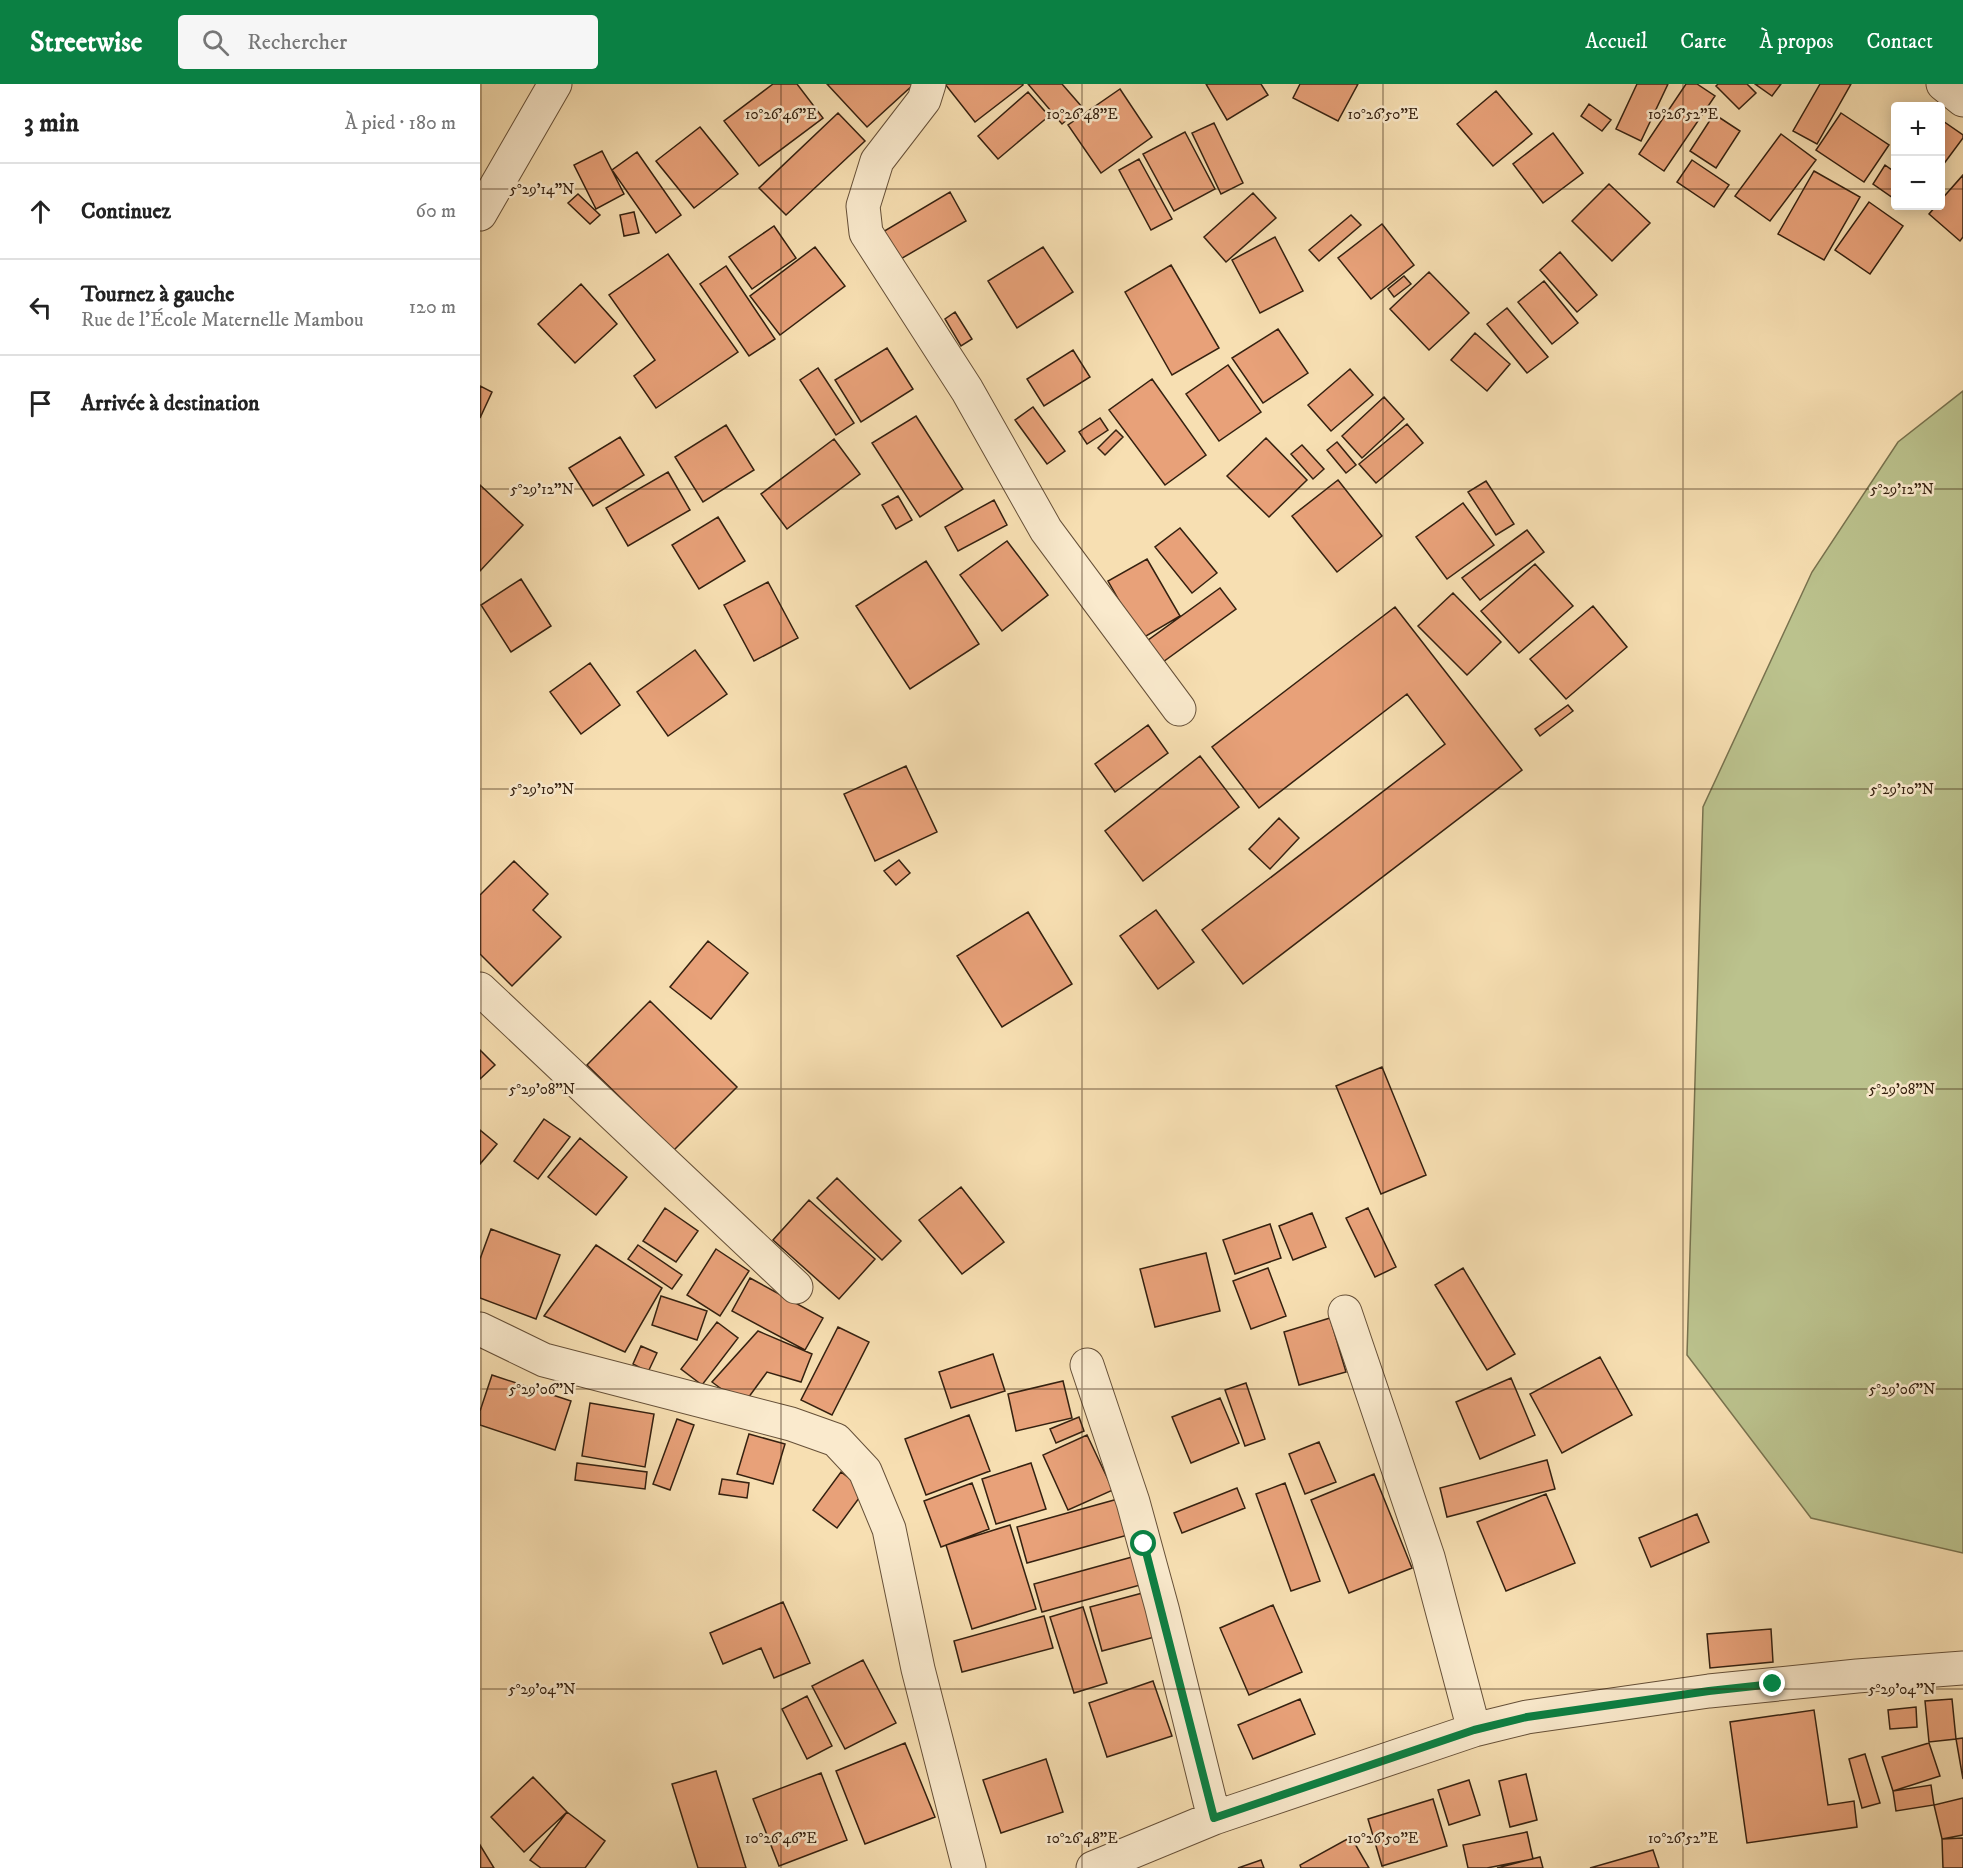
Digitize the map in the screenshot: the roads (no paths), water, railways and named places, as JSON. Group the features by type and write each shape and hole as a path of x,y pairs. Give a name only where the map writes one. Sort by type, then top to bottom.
{"street":[{"path":"480,214 555,84"},
{"path":"929,84 924,100 877,161 863,206 866,233 967,390 1046,530 1179,709"},
{"path":"1943,84 1963,100"},
{"path":"480,989 796,1287"},
{"path":"1345,1312 1428,1557 1474,1730"},
{"path":"480,1329 544,1360 791,1424 836,1440 858,1464 865,1472 889,1529 918,1669 969,1868"},
{"path":"1087,1365 1133,1502 1214,1818"},
{"path":"1093,1868 1214,1818 1474,1730 1527,1717 1709,1691 1963,1668"}]}
